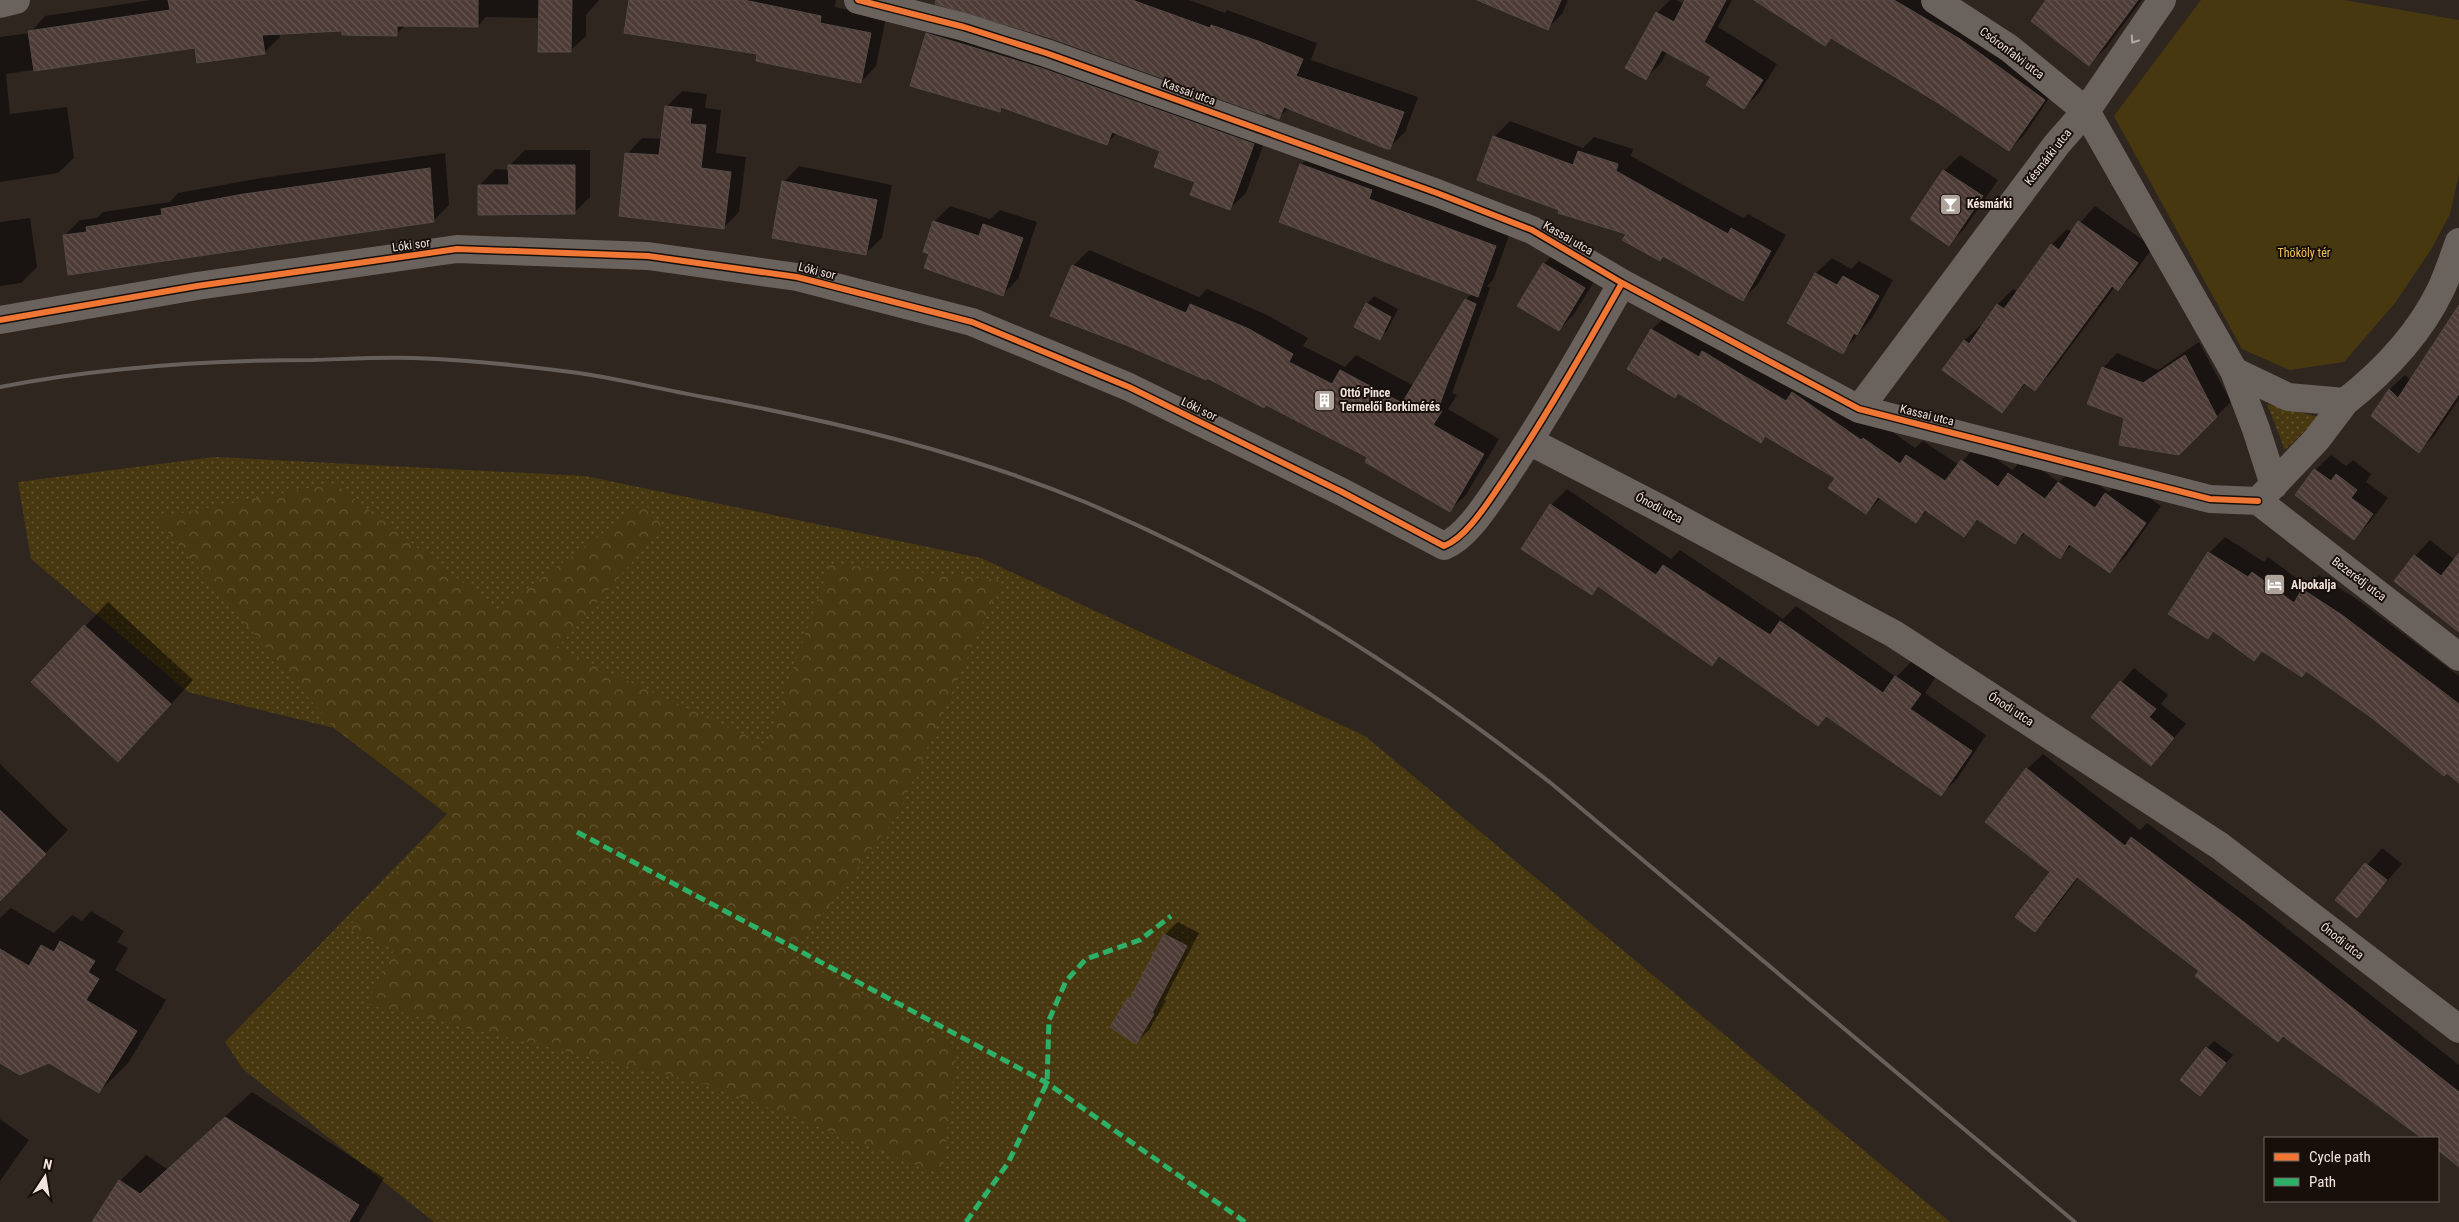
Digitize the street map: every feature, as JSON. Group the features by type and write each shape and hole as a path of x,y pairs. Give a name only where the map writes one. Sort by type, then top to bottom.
{"street":[{"path":"0,4 16,0"},
{"name":"Kassai utca","path":"858,0 964,27 1046,53 1437,193 1532,230 1622,283 1859,409 2210,499 2266,493"},
{"name":"Csóronfalvi utca","path":"1935,0 2009,48 2086,111"},
{"name":"Késmárki utca","path":"1859,409 2057,144 2086,111 2162,0"},
{"path":"2086,111 2234,371 2256,429 2266,493"},
{"path":"2266,493 2317,439 2345,402 2373,380 2450,296 2459,242"},
{"name":"Lóki sor","path":"0,320 197,286 457,249 648,256 797,277 972,322 1129,387 1342,492 1444,546 1453,543 1482,510 1529,441 1622,283"},
{"path":"2234,371 2288,397 2345,402"},
{"name":"Ónodi utca","path":"1529,441 1668,512 1894,634 2220,846 2459,1029"},
{"name":"Bezerédj utca","path":"2266,493 2459,657"}],"green space":[{"name":"Thököly tér","path":"2201,0 2344,0 2459,20 2459,175 2450,214 2432,248 2395,303 2344,362 2290,370 2242,349 2114,116"},
{"path":"2267,404 2319,417 2285,450"},
{"path":"215,457 585,476 981,558 1365,736 1950,1222 434,1222 243,1069 225,1042 447,814 334,728 188,692 31,559 18,482"},
{"path":"334,483 498,610 644,503 663,527 557,648 766,745 830,564 1002,580 897,816 791,955 957,1047 942,1175 706,1084 366,1004 394,950 348,928 447,814 334,728 156,518"}],"building":[{"path":"168,0 478,0 478,27 397,26 397,36 342,35 342,31 262,35 265,54 197,63 195,48 34,71 28,31 170,10"},
{"path":"539,0 572,0 571,52 538,52"},
{"path":"629,0 744,0 821,16 820,23 871,33 861,83 756,61 757,54 624,33"},
{"path":"936,0 1132,0 1210,28 1211,25 1258,41 1303,59 1296,76 1404,112 1390,149 1387,149 1284,107 1279,119 1266,113 1265,115 1051,38 935,4"},
{"path":"1477,0 1561,0 1548,30"},
{"path":"1685,0 1726,0 1704,42 1763,80 1744,109 1706,85 1711,77 1662,50 1646,80 1625,68 1656,12 1674,22"},
{"path":"1754,0 1894,0 1960,39 2045,100 2009,151 1938,103 1831,38 1825,46"},
{"path":"2046,0 2138,0 2089,66 2031,21"},
{"path":"926,33 1041,68 1254,144 1230,210 1190,195 1195,182 1154,167 1160,151 1112,132 1107,145 1001,107 1000,112 910,86"},
{"path":"665,106 692,109 690,124 706,125 701,168 731,172 724,229 619,216 625,153 659,155"},
{"path":"1493,136 1573,165 1578,151 1618,164 1616,171 1728,234 1731,228 1771,251 1743,301 1663,256 1660,261 1622,240 1626,234 1558,213 1559,210 1477,180"},
{"path":"1300,164 1372,190 1369,199 1496,246 1478,297 1279,222"},
{"path":"508,165 575,165 575,214 478,215 478,185 509,185"},
{"path":"430,168 434,222 68,275 63,235 87,232 86,227 162,215 161,209 244,194"},
{"path":"1943,170 1983,196 1949,246 1910,219"},
{"path":"782,181 877,200 866,255 772,238"},
{"path":"933,221 979,236 983,224 1023,238 1003,296 924,268 929,254 923,252"},
{"path":"2078,221 2138,263 2118,291 2112,286 2035,391 2024,383 2002,413 1942,370 1964,340 1969,344 1997,304 2004,309 2051,244 2059,250"},
{"path":"1543,263 1585,288 1559,331 1517,306"},
{"path":"1072,265 1186,313 1190,304 1249,329 1293,354 1289,362 1332,384 1340,370 1402,403 1465,299 1476,304 1438,409 1442,411 1433,425 1484,454 1450,512 1365,462 1367,457 1266,405 1264,408 1207,378 1206,380 1126,345 1050,316"},
{"path":"1815,273 1837,285 1843,276 1879,296 1857,335 1854,333 1843,354 1787,323"},
{"path":"1366,303 1391,317 1380,340 1354,327"},
{"path":"2459,305 2459,394 2419,453 2371,416 2389,389 2398,398"},
{"path":"1651,329 1699,357 1702,351 1786,401 1792,392 1861,440 1863,438 1900,464 1906,455 1945,481 1961,460 1998,487 2008,473 2045,499 2058,482 2095,508 2105,493 2146,523 2110,573 2069,544 2060,559 2023,532 2015,544 1977,519 1964,537 1925,510 1916,523 1878,497 1866,514 1828,488 1835,478 1765,436 1761,443 1678,393 1675,398 1627,369"},
{"path":"2185,355 2217,417 2179,455 2119,445 2124,418 2087,404 2102,367 2143,383"},
{"path":"2314,469 2331,481 2336,474 2357,490 2351,498 2373,514 2354,540 2295,495"},
{"path":"1550,504 1656,575 1663,565 1770,635 1780,621 1883,693 1895,676 1921,694 1910,709 1972,751 1941,796 1826,716 1818,726 1719,656 1712,666 1598,586 1592,595 1521,549"},
{"path":"2208,552 2248,577 2252,572 2294,603 2302,589 2342,615 2459,704 2459,783 2447,773 2444,776 2372,718 2306,671 2302,677 2262,651 2254,661 2213,631 2208,639 2168,614"},
{"path":"2459,553 2459,632 2394,581 2414,555 2441,576"},
{"path":"84,625 171,704 118,762 31,682"},
{"path":"2120,681 2156,709 2149,717 2174,738 2151,766 2091,717"},
{"path":"2026,768 2125,846 2131,837 2240,919 2459,1092 2459,1167 2439,1151 2439,1137 2421,1137 2283,1036 2278,1042 2195,976 2199,971 2077,877 2035,932 2015,917 2050,872 1985,822"},
{"path":"0,810 46,854 0,901"},
{"path":"2365,863 2387,880 2357,918 2335,900"},
{"path":"1164,934 1187,946 1152,1013 1154,1014 1136,1044 1110,1027 1128,998 1130,999"},
{"path":"60,941 95,961 88,972 99,979 86,1000 137,1031 99,1093 49,1063 20,1075 0,1063 0,949 29,966 41,945 54,952"},
{"path":"2206,1047 2226,1063 2200,1096 2180,1080"},
{"path":"225,1117 359,1205 349,1222 92,1222 119,1180 140,1194"}],"railway":[{"path":"0,387 78,374 156,366 235,361 401,358 512,365 606,377 852,428 947,453 1039,484 1085,502 1148,530 1270,593 1385,663 1497,742 1552,784 2075,1222"}],"marked path":[{"path":"577,832 1047,1083 1245,1222"},
{"path":"966,1222 1008,1163 1047,1083 1049,1020 1066,981 1086,959 1140,940 1171,916"}],"cycle path":[{"path":"858,0 964,27 1046,53 1437,193 1532,230 1622,283 1859,409 2210,499 2258,501"},
{"path":"0,320 197,286 457,249 648,256 797,277 972,322 1129,387 1342,492 1444,546 1461,535 1484,509 1549,409 1622,283"}],"place":[{"name":"Késmárki","path":"1951,204"},
{"name":"Ottó Pince Termelői Borkimérés","path":"1324,400"},
{"name":"Alpokalja","path":"2275,585"}]}
